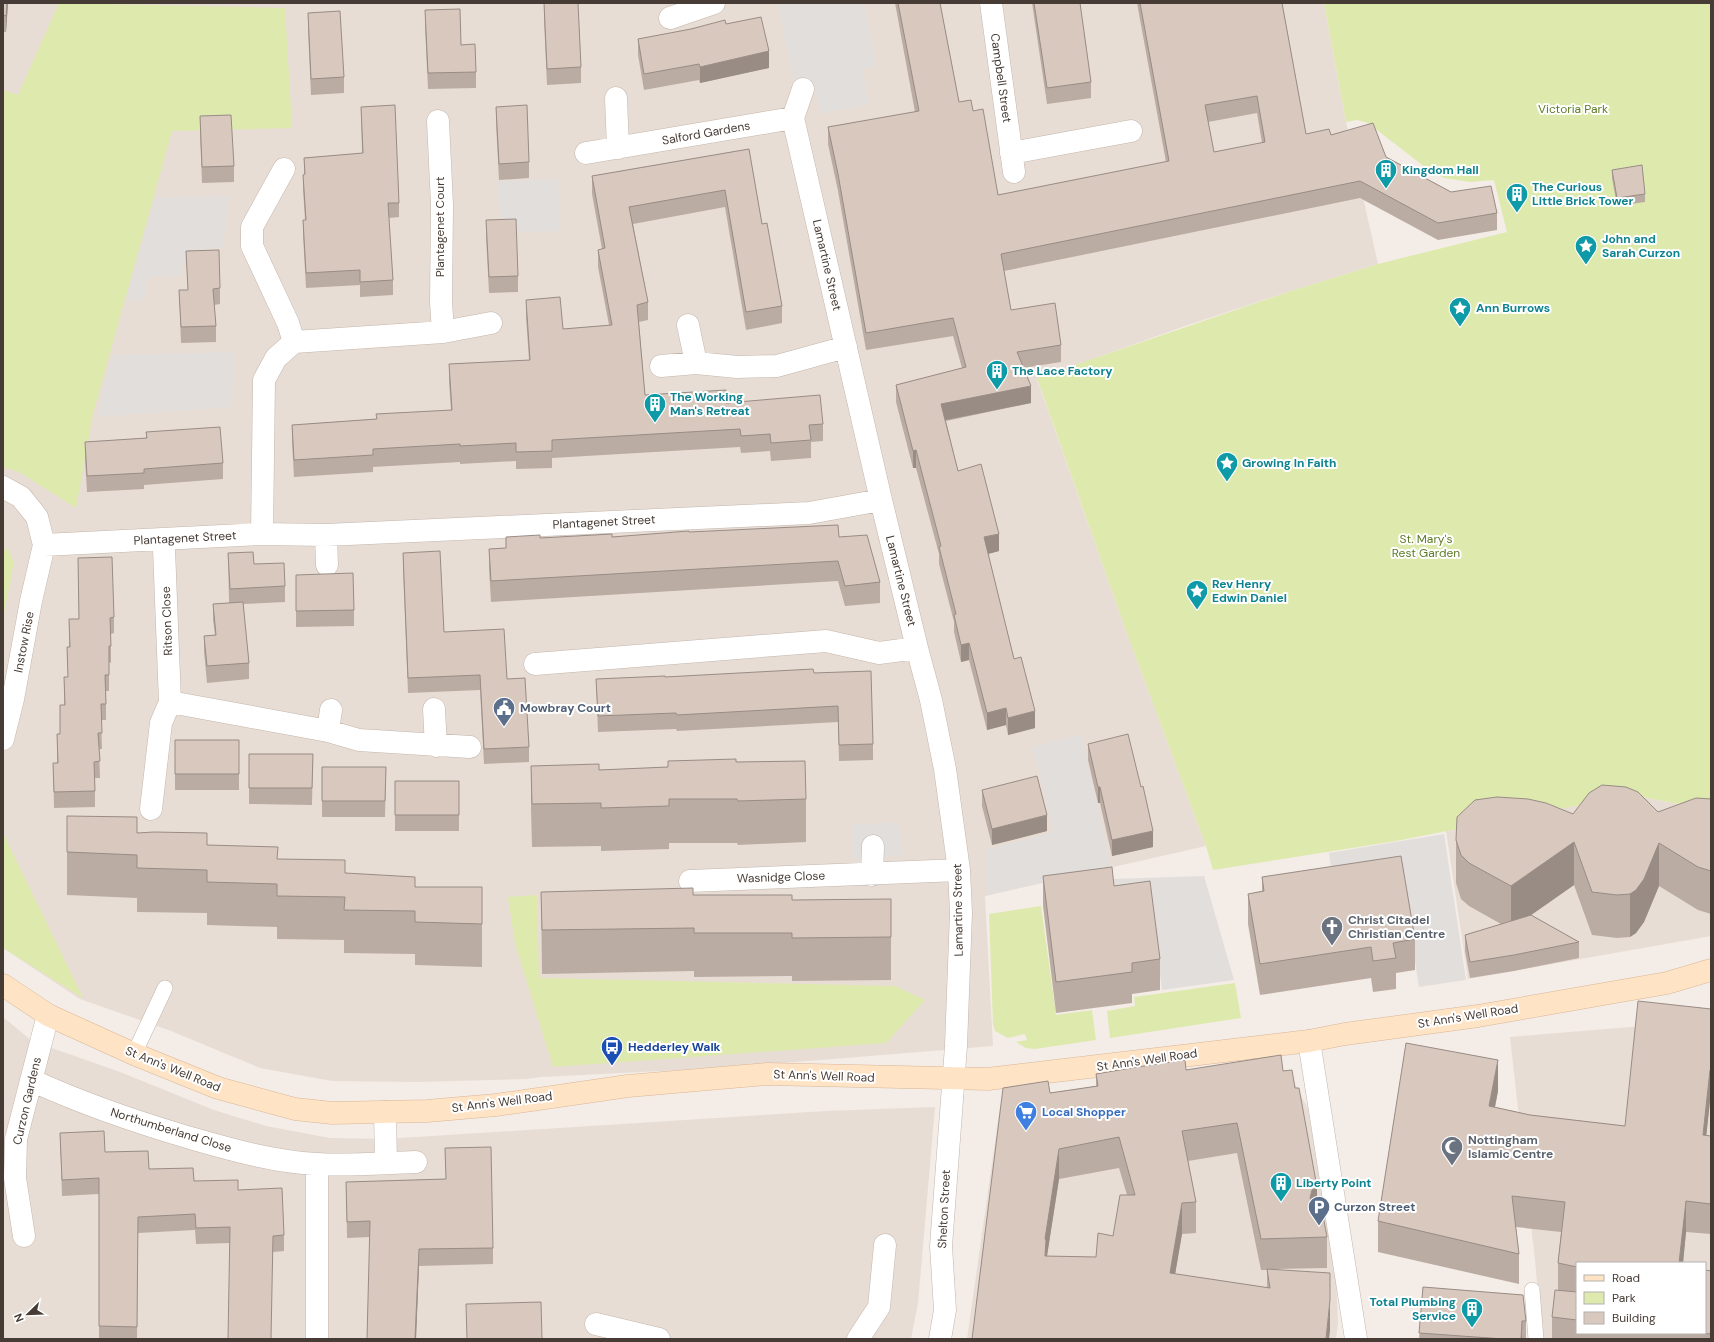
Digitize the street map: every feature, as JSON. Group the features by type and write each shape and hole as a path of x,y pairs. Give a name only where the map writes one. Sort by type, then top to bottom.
{"street":[{"path":"670,18 714,3"},
{"name":"Campbell Street","path":"992,3 1012,162 1131,131"},
{"path":"793,118 803,89"},
{"path":"616,98 618,148"},
{"name":"Salford Gardens","path":"586,153 793,118"},
{"name":"Lamartine Street","path":"793,118 846,347 853,370 881,500 931,700 943,762 959,870 961,921 956,1046 953,1079"},
{"name":"Plantagenet Court","path":"438,121 442,205 442,332"},
{"path":"284,169 252,227 252,246 288,323 294,342"},
{"path":"262,534 264,380 276,358 294,342 442,332 491,323"},
{"path":"688,325 696,363"},
{"path":"661,366 696,363 737,367 777,366 846,347"},
{"path":"3,487 21,497 37,517 44,546"},
{"name":"Plantagenet Street","path":"44,546 262,534 326,535 809,513 881,500"},
{"path":"326,535 327,565"},
{"name":"Ritson Close","path":"151,809 161,723 170,702 164,549 159,540"},
{"name":"Instow Rise","path":"3,739 8,699 44,546"},
{"path":"535,664 826,641 879,653 917,648"},
{"path":"170,702 328,731 359,740 470,747"},
{"path":"434,709 436,746"},
{"path":"328,731 331,710"},
{"path":"872,875 873,846"},
{"name":"Wasnidge Close","path":"690,881 872,875 959,870"},
{"name":"St Ann's Well Road","path":"3,985 48,1015 134,1054 218,1088 295,1109 332,1113 427,1111 496,1105 628,1086 767,1074 988,1079 1309,1041 1345,1034 1478,1016 1667,983 1711,970"},
{"name":"St Ann's Well Road","path":"1667,983 1711,982"},
{"name":"Curzon Gardens","path":"24,1236 15,1178 16,1139 48,1015"},
{"path":"1309,1041 1330,1224 1356,1339"},
{"name":"Shelton Street","path":"940,1339 945,1310 941,1246 953,1079"},
{"name":"Northumberland Close","path":"31,1080 64,1096 153,1127 220,1146 278,1159 317,1164 416,1162"},
{"path":"385,1112 386,1163"},
{"path":"317,1164 318,1339"},
{"path":"858,1339 879,1307 886,1245"},
{"path":"596,1324 659,1339"}],"lane":[{"path":"134,1054 165,988"},
{"path":"1532,1290 1536,1339"}],"shaded area":[{"path":"3,3 1324,3 1346,122 1378,264 1185,326 1037,379 1125,628 1206,846 985,896 993,1046 721,1068 526,1079 417,1082 332,1081 260,1068 171,1031 80,999 3,948"},
{"path":"778,3 864,3 876,66 862,69 869,104 820,114 813,78 793,81"},
{"path":"558,179 560,231 500,233 497,181"},
{"path":"229,196 223,248 200,249 201,264 182,265 181,275 148,277 144,299 126,301 155,197"},
{"path":"234,352 232,407 97,417 112,355"},
{"path":"1081,734 1111,866 987,895 985,850 1054,832 1032,747"},
{"path":"1631,795 1711,810 1711,936 1468,979 1446,831"},
{"path":"899,822 903,855 852,859 851,825"},
{"path":"1444,834 1466,980 1419,987 1403,883 1335,894 1329,853"},
{"path":"1204,876 1234,980 1162,990 1152,910 1116,915 1111,879"},
{"path":"3,1017 32,1041 120,1072 214,1110 266,1126 330,1138 385,1139 826,1111 935,1107 918,1303 911,1339 3,1339"},
{"path":"1680,1023 1711,1031 1711,1339 1542,1339 1535,1260 1510,1037"},
{"name":"Liberty Point","path":"1292,1078 1308,1109 1336,1279 1338,1323 1336,1339 967,1339 1000,1107"}],"green space":[{"path":"59,3 285,8 292,128 172,131 93,414 76,508 19,472 3,467 3,90 18,95"},
{"name":"St. Mary's Rest Garden","path":"1324,3 1711,3 1711,810 1631,795 1396,841 1213,870 1206,846 1125,628 1037,378 1288,292 1378,264 1507,232 1494,180 1470,182 1444,178 1426,168 1368,123 1357,120 1346,122"},
{"path":"7,547 14,562 3,619 3,553"},
{"path":"4,835 83,998 3,948"},
{"path":"537,895 539,978 895,986 925,1000 886,1043 553,1067 515,944 508,897"},
{"path":"1041,906 1056,1015 1092,1010 1096,1040 1035,1049 1026,1048 1016,1042 1027,1040 1025,1034 1008,1038 995,1031 993,1024 989,914"},
{"path":"1235,983 1241,1018 1110,1038 1107,1011 1135,1006 1134,997"}],"building":[{"path":"3,3 7,3 6,16 3,15"},
{"path":"544,3 578,3 581,67 547,69"},
{"path":"898,3 940,3 959,102 971,100 973,111 983,109 998,195 1169,161 1140,3 1282,3 1306,134 1329,129 1331,135 1373,123 1386,157 1451,192 1491,186 1497,213 1438,223 1360,181 1001,254 1011,310 1055,303 1061,345 1017,352 1031,386 941,404 958,471 981,464 999,534 984,537 1014,659 1021,657 1035,711 1008,718 1006,708 987,713 969,643 961,645 954,615 956,614 939,547 941,546 916,450 913,451 896,385 966,367 953,318 866,333 838,174 828,127 919,111","holes":["1257,96 1265,142 1214,152 1205,105"]},
{"path":"1034,3 1080,3 1091,82 1047,88"},
{"path":"460,9 461,45 475,44 476,72 428,73 425,10"},
{"path":"340,11 344,77 311,79 308,13"},
{"path":"761,17 769,51 700,67 699,64 644,74 638,39 691,29 725,20 726,24"},
{"path":"395,105 399,203 388,203 393,280 360,282 360,270 306,273 303,220 306,220 303,175 305,174 304,158 363,153 361,107"},
{"path":"527,105 529,162 499,164 496,107"},
{"path":"231,115 234,166 202,167 200,116"},
{"path":"749,149 762,224 767,223 782,306 746,312 725,190 629,207 648,302 637,305 645,395 726,390 726,403 820,395 823,424 809,425 811,440 771,443 770,434 741,436 740,429 552,440 552,451 516,452 516,443 460,446 460,444 373,449 373,455 294,460 292,425 377,419 376,414 452,410 449,364 530,360 526,300 560,297 563,329 612,325 598,250 605,248 592,176"},
{"path":"1642,165 1645,194 1617,198 1612,170"},
{"path":"516,219 518,276 489,277 486,220"},
{"path":"219,250 220,288 213,289 216,326 181,327 179,290 188,290 186,251"},
{"path":"220,427 223,463 144,469 144,473 87,476 85,442 147,438 146,432"},
{"path":"838,525 839,537 867,535 880,582 845,586 838,561 491,581 489,549 506,548 506,537 540,535 540,538 612,534 612,537 689,531"},
{"path":"440,551 444,632 504,629 507,679 525,678 529,747 484,749 480,675 408,678 403,553"},
{"path":"253,552 254,564 284,563 285,586 230,589 228,553"},
{"path":"112,557 114,617 110,618 111,646 109,646 109,675 105,675 106,704 101,704 102,733 98,733 100,761 94,762 95,791 54,792 53,763 58,763 57,734 60,734 60,705 65,705 64,677 68,677 67,647 70,647 69,619 79,619 78,558"},
{"path":"353,573 354,610 296,611 296,575"},
{"path":"243,602 249,663 207,666 204,636 216,635 213,604"},
{"path":"813,669 814,673 871,671 873,744 839,745 838,706 677,715 676,713 598,716 596,679"},
{"path":"1128,734 1141,787 1143,786 1153,831 1112,840 1100,787 1098,787 1088,744"},
{"path":"175,740 239,740 239,774 175,774"},
{"path":"249,754 313,754 312,788 249,788"},
{"path":"736,759 736,762 805,761 806,799 738,801 737,799 669,799 669,806 601,808 601,803 532,804 531,766 599,764 599,770 668,767 668,761"},
{"path":"322,767 386,767 385,801 322,801"},
{"path":"1037,776 1047,815 992,829 982,790"},
{"path":"395,781 459,781 459,815 395,815"},
{"path":"1602,785 1626,787 1638,792 1658,812 1696,798 1711,799 1711,871 1698,867 1659,843 1644,879 1636,890 1630,894 1617,895 1592,892 1574,842 1511,886 1469,863 1461,855 1456,840 1457,817 1475,800 1497,797 1528,799 1546,803 1573,814 1589,793"},
{"path":"67,816 137,817 137,833 207,833 207,845 278,847 277,859 345,860 345,873 415,877 415,887 482,887 482,924 415,922 415,911 344,910 345,897 277,896 277,884 207,882 207,870 137,868 137,855 67,852"},
{"name":"Christ Citadel Christian Centre","path":"1401,856 1415,939 1393,943 1396,958 1373,961 1371,947 1260,964 1248,894 1264,891 1262,877"},
{"path":"1112,867 1114,886 1150,881 1160,959 1132,963 1132,972 1056,982 1043,876"},
{"path":"693,888 693,895 792,895 792,900 891,899 891,937 792,938 792,933 694,933 694,928 542,930 541,892"},
{"path":"1531,915 1579,942 1470,962 1465,935"},
{"path":"1638,1001 1711,1009 1711,1070 1703,1135 1711,1136 1711,1204 1686,1201 1679,1262 1576,1262 1576,1267 1558,1263 1565,1202 1512,1196 1519,1254 1378,1221 1406,1043 1498,1060 1489,1106 1530,1115 1625,1126"},
{"name":"Liberty Point","path":"1281,1055 1283,1071 1292,1070 1295,1088 1299,1088 1317,1187 1312,1190 1310,1198 1313,1203 1321,1205 1327,1237 1261,1239 1237,1123 1182,1131 1196,1202 1182,1203 1170,1273 1270,1288 1267,1269 1330,1273 1330,1300 1326,1339 972,1339 1003,1088 1048,1081 1050,1093 1098,1086 1096,1074 1185,1060 1186,1070","holes":["1119,1137 1135,1195 1120,1195 1113,1236 1098,1233 1096,1257 1045,1256 1045,1239 1059,1149"]},
{"path":"104,1131 105,1152 148,1151 149,1169 193,1168 194,1181 238,1180 238,1190 282,1188 284,1235 273,1236 271,1339 228,1339 230,1227 196,1228 195,1214 138,1217 137,1327 99,1326 99,1178 62,1180 60,1133"},
{"path":"491,1147 493,1248 419,1249 415,1339 367,1339 370,1221 347,1222 346,1182 446,1179 445,1148"},
{"path":"1706,1270 1711,1271 1711,1334 1706,1334"},
{"path":"1423,1287 1523,1295 1526,1321 1522,1321 1521,1339 1419,1333"},
{"path":"1555,1290 1576,1292 1576,1320 1552,1317"},
{"path":"541,1302 542,1339 467,1339 466,1304"}],"place":[{"name":"Kingdom Hall","path":"1386,190"},
{"name":"The Curious Little Brick Tower","path":"1517,214"},
{"name":"John and Sarah Curzon","path":"1586,266"},
{"name":"Ann Burrows","path":"1460,328"},
{"name":"The Lace Factory","path":"997,390"},
{"name":"The Working Man's Retreat","path":"655,424"},
{"name":"Growing In Faith","path":"1227,482"},
{"name":"Rev Henry Edwin Daniel","path":"1197,610"},
{"name":"Mowbray Court","path":"504,728"},
{"name":"Christ Citadel Christian Centre","path":"1332,946"},
{"name":"Hedderley Walk","path":"612,1066"},
{"name":"Local Shopper","path":"1026,1132"},
{"name":"Nottingham Islamic Centre","path":"1452,1166"},
{"name":"Liberty Point","path":"1281,1202"},
{"name":"Curzon Street","path":"1319,1226"},
{"name":"Total Plumbing Service","path":"1472,1328"}],"park label":[{"name":"Victoria Park","path":"1573,109"}]}
